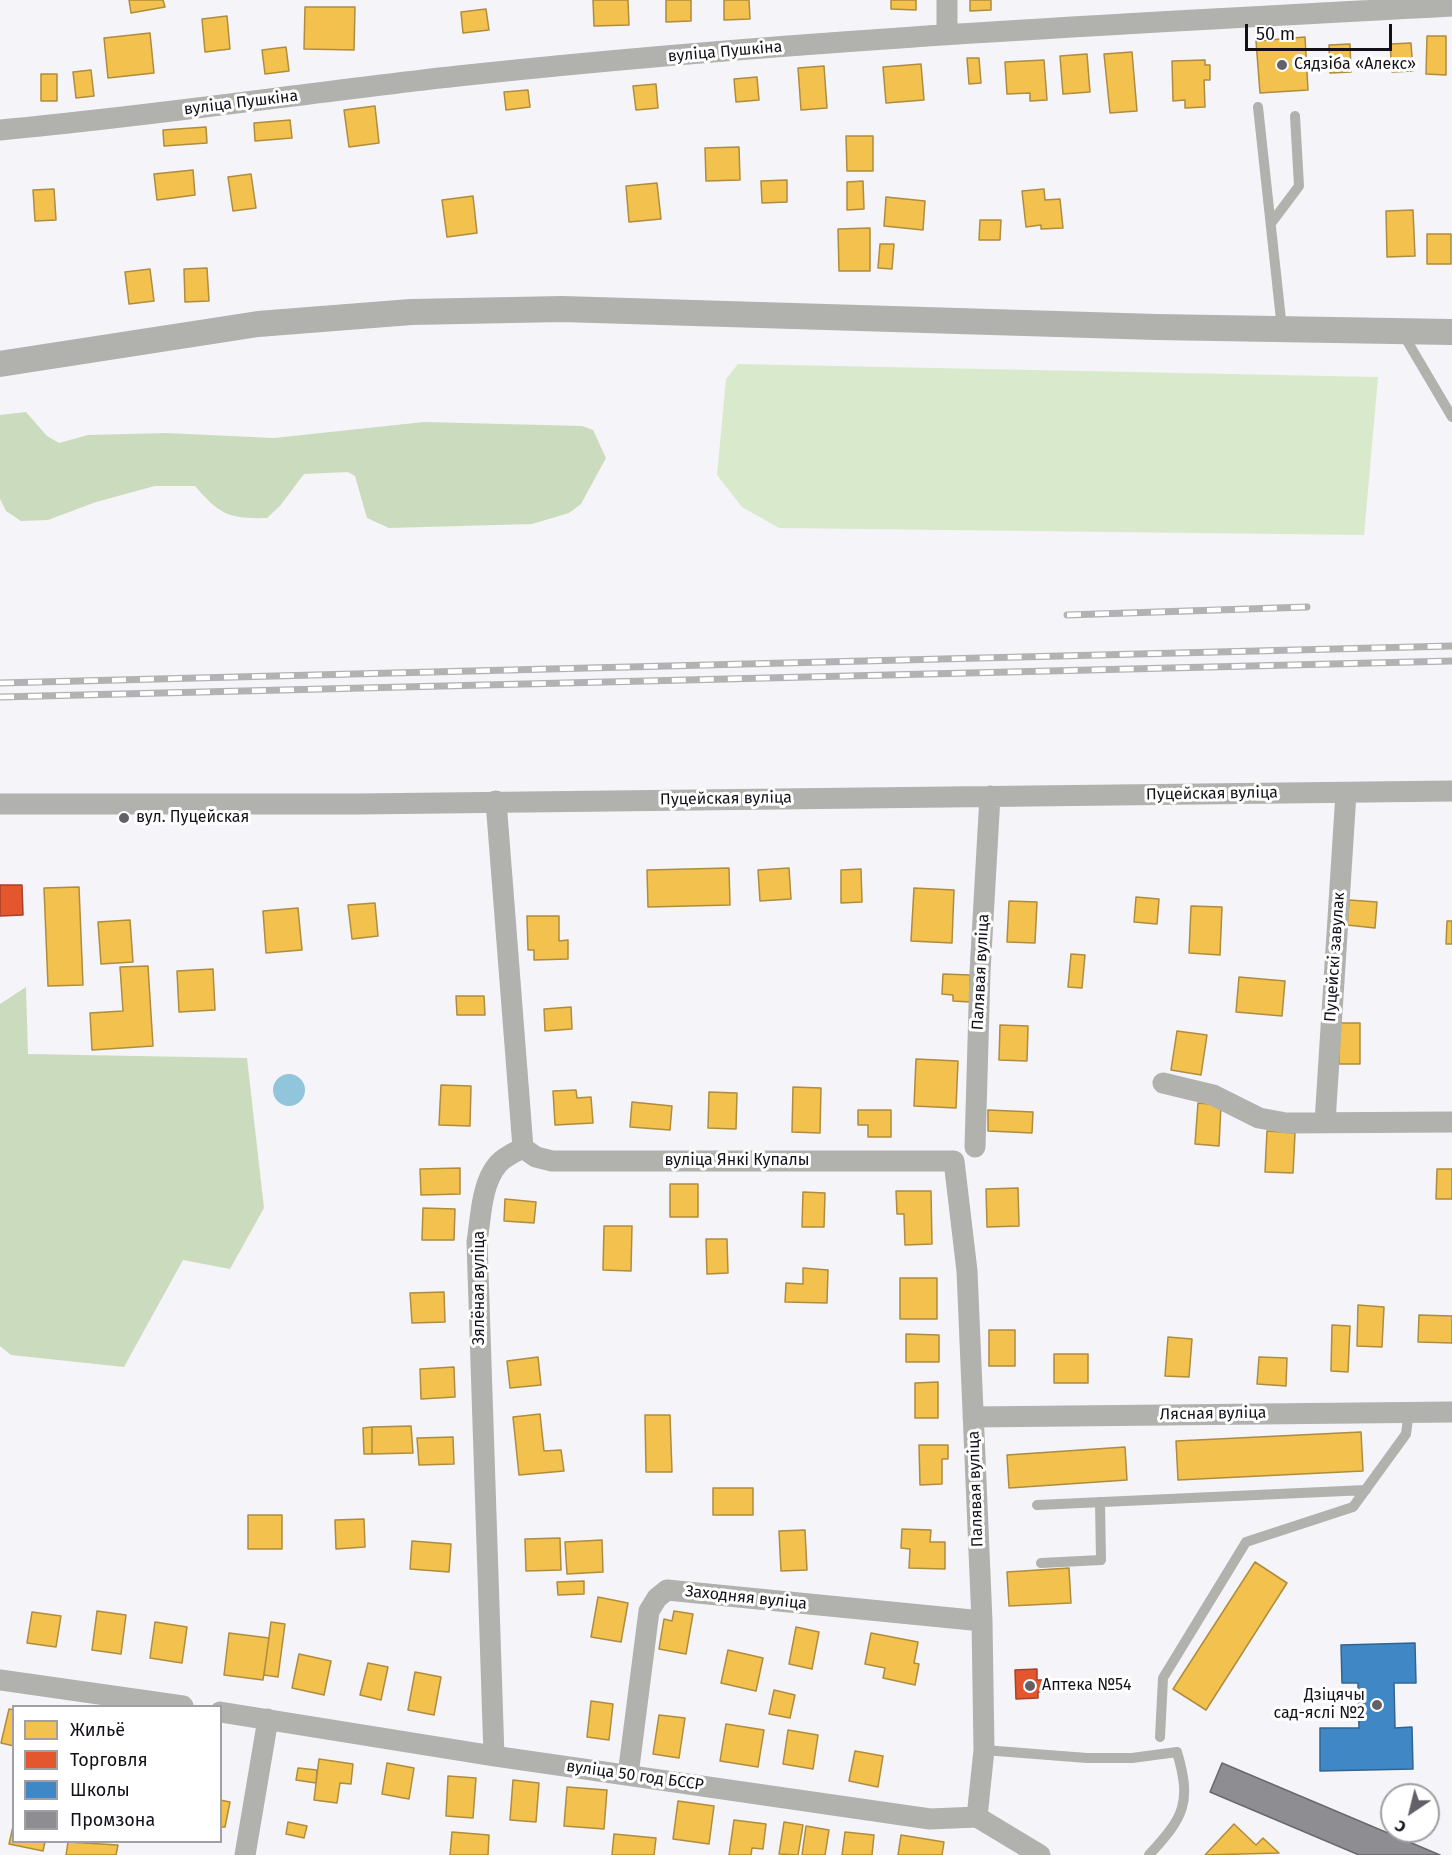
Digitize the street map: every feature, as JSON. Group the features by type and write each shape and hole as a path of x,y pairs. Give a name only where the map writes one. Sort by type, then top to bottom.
{"street":[{"path":"947,0 947,33"},
{"name":"вуліца Пушкіна","path":"0,130 106,120 459,76 947,33 1452,6"},
{"path":"0,364 258,324 411,312 562,309 1282,330 1452,332"},
{"name":"Пуцейская вуліца","path":"0,804 1452,791"},
{"name":"Пуцейскі завулак","path":"1325,1122 1346,793"},
{"name":"Палявая вуліца","path":"975,1147 980,972 990,796"},
{"path":"496,801 523,1148"},
{"path":"1163,1083 1213,1095 1259,1118 1286,1123 1452,1122"},
{"name":"вуліца Янкі Купалы","path":"523,1148 536,1157 552,1161 954,1161"},
{"name":"Зялёная вуліца","path":"494,1756 477,1242 486,1192 492,1173 500,1161 523,1148"},
{"name":"Палявая вуліца","path":"954,1161 967,1271 982,1621 984,1750 977,1817"},
{"name":"Лясная вуліца","path":"973,1417 1452,1412"},
{"name":"Заходняя вуліца","path":"628,1775 649,1611 657,1598 667,1590 982,1621"},
{"path":"0,1680 169,1705"},
{"name":"вуліца 50 год БССР","path":"222,1712 494,1756 930,1819 977,1817"},
{"path":"245,1855 268,1719"},
{"path":"977,1817 1040,1855"}],"lane":[{"path":"1258,107 1282,330"},
{"path":"1272,222 1299,186 1295,116"},
{"path":"1401,331 1452,417"},
{"path":"1160,1737 1163,1678 1246,1542 1353,1507 1406,1434 1409,1411"},
{"path":"1037,1505 1365,1490"},
{"path":"1041,1563 1101,1560 1100,1502"},
{"path":"984,1750 1088,1758 1132,1758 1177,1752 1186,1783 1185,1799 1172,1830 1149,1855"}],"green space":[{"path":"738,364 1378,377 1364,535 779,528 742,507 717,475 726,379"},
{"path":"26,412 47,436 59,443 88,435 166,433 274,438 424,422 582,426 593,430 606,458 581,504 569,513 532,524 389,528 367,518 355,476 348,472 304,474 280,506 267,518 243,518 226,513 211,503 195,486 155,486 96,502 48,520 21,521 6,511 0,499 0,415"},
{"path":"26,987 28,1054 247,1058 264,1208 230,1269 183,1260 124,1367 11,1355 0,1346 0,1004"}],"water":[{"path":"289,1074 300,1079 305,1090 300,1101 289,1106 278,1101 273,1090 278,1079"}],"building: Жильё":[{"path":"129,0 163,0 165,7 131,13"},
{"path":"593,0 628,0 629,25 594,26"},
{"path":"666,0 691,0 691,21 666,22"},
{"path":"724,0 749,0 750,19 724,20"},
{"path":"891,0 916,0 916,10 891,9"},
{"path":"970,0 991,0 991,10 970,11"},
{"path":"305,7 355,7 354,50 304,49"},
{"path":"486,9 489,30 463,33 461,12"},
{"path":"227,16 230,49 205,52 202,19"},
{"path":"150,33 154,73 108,78 104,38"},
{"path":"1427,36 1446,36 1446,75 1426,74"},
{"name":"Сядзіба «Алекс»","path":"1305,37 1308,90 1260,93 1256,41"},
{"path":"1411,43 1413,71 1392,72 1390,44"},
{"path":"1350,44 1351,72 1330,73 1329,45"},
{"path":"286,47 289,71 265,74 262,50"},
{"path":"1132,52 1137,111 1110,113 1104,54"},
{"path":"1087,54 1090,92 1063,94 1060,56"},
{"path":"967,58 979,58 981,83 969,84"},
{"path":"1044,60 1047,100 1030,101 1030,93 1007,94 1005,62"},
{"path":"1205,60 1205,65 1210,65 1210,80 1204,80 1205,107 1185,108 1185,100 1173,101 1172,61"},
{"path":"921,64 924,100 886,103 883,67"},
{"path":"824,66 827,108 801,110 798,68"},
{"path":"91,70 94,96 76,98 73,72"},
{"path":"41,74 57,74 57,101 41,101"},
{"path":"757,77 759,100 736,102 734,79"},
{"path":"656,84 658,108 636,110 633,86"},
{"path":"528,90 530,107 506,110 504,92"},
{"path":"375,106 379,143 349,147 344,110"},
{"path":"290,120 292,138 255,141 254,123"},
{"path":"206,127 207,143 164,146 163,130"},
{"path":"846,136 873,136 873,171 847,171"},
{"path":"739,147 740,180 706,181 705,148"},
{"path":"193,170 195,195 157,200 154,174"},
{"path":"251,174 256,208 233,211 228,177"},
{"path":"787,180 787,202 762,203 761,181"},
{"path":"863,181 864,209 847,210 847,182"},
{"path":"657,183 661,219 629,222 626,186"},
{"path":"54,189 56,220 35,221 33,190"},
{"path":"1044,189 1045,200 1060,199 1063,228 1041,229 1041,225 1026,227 1022,191"},
{"path":"473,196 477,233 447,237 442,200"},
{"path":"886,197 925,201 923,230 884,226"},
{"path":"1413,210 1415,256 1387,257 1386,211"},
{"path":"980,220 1001,220 1000,240 979,240"},
{"path":"870,228 870,271 839,271 838,229"},
{"path":"1427,234 1451,234 1451,264 1427,264"},
{"path":"880,244 894,244 892,269 878,268"},
{"path":"207,268 209,301 185,302 184,269"},
{"path":"150,269 154,301 129,304 125,272"},
{"path":"729,868 730,905 648,907 647,870"},
{"path":"789,868 791,899 760,901 758,870"},
{"path":"861,869 862,902 841,903 841,870"},
{"path":"79,887 83,985 48,986 44,888"},
{"path":"914,888 954,890 952,943 911,941"},
{"path":"1136,897 1159,899 1157,924 1134,922"},
{"path":"1349,900 1377,902 1375,928 1347,925"},
{"path":"1009,901 1037,902 1035,943 1007,942"},
{"path":"375,903 378,936 352,939 348,905"},
{"path":"1191,906 1222,907 1220,955 1189,953"},
{"path":"298,908 302,950 266,953 263,911"},
{"path":"527,916 559,916 559,941 568,940 568,959 534,960 534,950 528,950"},
{"path":"130,920 133,962 101,964 98,922"},
{"path":"1447,921 1452,921 1452,944 1446,944"},
{"path":"1071,954 1085,955 1082,988 1068,987"},
{"path":"148,966 153,1046 92,1050 90,1013 123,1011 120,967"},
{"path":"213,969 215,1010 179,1012 177,971"},
{"path":"943,974 970,975 970,1002 953,1001 953,995 942,994"},
{"path":"1239,977 1285,981 1282,1016 1236,1012"},
{"path":"456,996 484,996 485,1015 457,1015"},
{"path":"571,1007 572,1029 545,1031 544,1009"},
{"path":"1340,1023 1360,1023 1360,1064 1339,1064"},
{"path":"1000,1025 1028,1026 1027,1061 999,1060"},
{"path":"1177,1031 1207,1035 1201,1075 1171,1070"},
{"path":"916,1059 958,1061 956,1108 914,1106"},
{"path":"441,1085 471,1086 470,1126 439,1125"},
{"path":"793,1087 821,1088 820,1133 792,1132"},
{"path":"576,1090 577,1098 591,1097 593,1123 555,1125 553,1091"},
{"path":"709,1092 737,1093 736,1129 708,1128"},
{"path":"632,1102 672,1106 670,1130 630,1127"},
{"path":"1198,1103 1221,1105 1219,1146 1195,1144"},
{"path":"858,1110 891,1110 891,1137 868,1137 868,1125 858,1125"},
{"path":"988,1110 1033,1112 1032,1133 988,1131"},
{"path":"1267,1131 1295,1133 1293,1173 1265,1172"},
{"path":"460,1168 460,1194 421,1195 420,1169"},
{"path":"1437,1169 1452,1169 1452,1199 1436,1199"},
{"path":"670,1184 698,1184 698,1217 670,1217"},
{"path":"1018,1188 1019,1226 987,1227 986,1189"},
{"path":"896,1191 931,1191 932,1244 905,1245 904,1214 897,1214"},
{"path":"803,1192 825,1193 824,1227 802,1227"},
{"path":"505,1199 536,1202 534,1223 504,1221"},
{"path":"423,1208 455,1209 454,1240 422,1240"},
{"path":"604,1226 632,1226 631,1271 603,1270"},
{"path":"706,1239 727,1239 728,1273 707,1274"},
{"path":"803,1268 828,1270 827,1303 785,1302 786,1283 803,1284"},
{"path":"900,1278 937,1278 937,1319 900,1319"},
{"path":"444,1292 445,1322 412,1323 410,1293"},
{"path":"1358,1305 1384,1307 1382,1347 1357,1346"},
{"path":"1419,1315 1452,1316 1452,1343 1418,1342"},
{"path":"1332,1325 1350,1326 1348,1372 1331,1371"},
{"path":"989,1330 1015,1330 1015,1366 989,1366"},
{"path":"906,1334 939,1335 939,1362 906,1362"},
{"path":"1168,1337 1192,1339 1189,1377 1165,1376"},
{"path":"1054,1354 1088,1354 1088,1383 1054,1383"},
{"path":"538,1357 541,1385 510,1388 507,1361"},
{"path":"1259,1357 1287,1358 1286,1386 1257,1384"},
{"path":"454,1367 455,1397 421,1399 420,1369"},
{"path":"938,1382 938,1418 915,1418 915,1383"},
{"path":"540,1414 544,1451 561,1450 564,1471 519,1475 513,1417"},
{"path":"645,1415 670,1415 672,1472 646,1472"},
{"path":"411,1426 413,1453 372,1454 372,1427"},
{"path":"372,1427 372,1454 364,1454 363,1428"},
{"path":"1361,1432 1363,1471 1178,1480 1176,1441"},
{"path":"453,1437 454,1464 419,1465 417,1438"},
{"path":"919,1445 948,1445 948,1459 942,1459 942,1484 920,1485"},
{"path":"1125,1447 1127,1480 1009,1488 1007,1455"},
{"path":"713,1488 753,1488 753,1515 713,1515"},
{"path":"248,1515 282,1515 282,1549 248,1549"},
{"path":"364,1519 365,1547 336,1549 335,1520"},
{"path":"902,1529 931,1530 930,1542 945,1542 945,1569 909,1568 910,1549 901,1548"},
{"path":"805,1530 807,1570 781,1571 779,1531"},
{"path":"560,1538 561,1570 526,1571 525,1539"},
{"path":"602,1540 603,1572 567,1574 565,1542"},
{"path":"412,1541 451,1544 449,1572 410,1569"},
{"path":"1255,1562 1287,1583 1206,1710 1173,1689"},
{"path":"1069,1568 1071,1603 1009,1606 1007,1572"},
{"path":"584,1581 584,1594 558,1595 557,1582"},
{"path":"598,1597 628,1603 621,1642 591,1637"},
{"path":"97,1611 126,1615 121,1654 92,1650"},
{"path":"674,1611 693,1614 686,1654 659,1649 664,1619 672,1621"},
{"path":"32,1612 61,1616 56,1647 27,1643"},
{"path":"155,1622 187,1627 182,1663 150,1658"},
{"path":"271,1622 285,1624 278,1677 264,1675"},
{"path":"796,1627 819,1632 812,1669 789,1664"},
{"path":"229,1633 269,1638 263,1680 224,1675"},
{"path":"871,1633 918,1642 914,1663 919,1664 915,1685 883,1678 885,1668 865,1664"},
{"path":"728,1650 763,1658 756,1691 721,1683"},
{"path":"299,1654 331,1661 324,1695 292,1688"},
{"path":"368,1663 388,1667 381,1700 360,1695"},
{"path":"415,1672 441,1677 434,1715 408,1710"},
{"path":"774,1690 795,1695 790,1718 769,1714"},
{"path":"591,1701 613,1704 609,1740 587,1737"},
{"path":"9,1709 12,1710 12,1746 1,1743"},
{"path":"659,1715 685,1718 679,1758 653,1754"},
{"path":"726,1724 764,1730 758,1767 720,1761"},
{"path":"788,1730 818,1735 813,1769 783,1764"},
{"path":"855,1751 883,1756 878,1787 849,1781"},
{"path":"319,1759 353,1764 351,1784 340,1783 337,1803 314,1800"},
{"path":"387,1763 414,1768 409,1799 382,1794"},
{"path":"298,1768 317,1770 316,1783 296,1780"},
{"path":"448,1776 476,1778 473,1818 446,1816"},
{"path":"513,1780 539,1783 536,1822 510,1820"},
{"path":"567,1787 607,1790 604,1829 564,1826"},
{"path":"222,1800 230,1802 225,1827 222,1827"},
{"path":"678,1801 714,1806 709,1844 673,1839"},
{"path":"734,1820 766,1824 763,1849 752,1848 751,1855 729,1855"},
{"path":"288,1822 307,1826 304,1838 286,1834"},
{"path":"784,1822 803,1825 798,1855 779,1854"},
{"path":"1234,1824 1256,1845 1263,1838 1279,1853 1205,1855"},
{"path":"806,1826 829,1830 825,1855 802,1855"},
{"path":"12,1831 12,1843 45,1843 43,1851 9,1844"},
{"path":"452,1832 489,1835 488,1855 450,1855"},
{"path":"845,1832 874,1835 872,1855 842,1855"},
{"path":"614,1834 656,1838 654,1855 612,1855"},
{"path":"901,1835 944,1842 942,1855 898,1855"},
{"path":"68,1843 118,1845 116,1855 66,1855"}],"building: Торговля":[{"path":"0,885 22,885 23,915 0,916"},
{"name":"Аптека №54","path":"1037,1669 1037,1680 1044,1680 1045,1692 1038,1692 1038,1698 1016,1699 1015,1670"}],"building: Школы":[{"name":"Дзіцячы сад-яслі №2","path":"1415,1643 1416,1683 1394,1683 1395,1728 1412,1727 1413,1769 1320,1771 1320,1728 1359,1728 1358,1683 1342,1683 1341,1645"}],"building: Промзона":[{"path":"1222,1763 1380,1830 1380,1843 1412,1843 1440,1855 1359,1855 1210,1792"}],"railway":[{"path":"1067,615 1307,607"},
{"path":"0,683 1452,646"},
{"path":"0,697 1452,661"}],"place":[{"name":"Сядзіба «Алекс»","path":"1282,65"},
{"name":"вул. Пуцейская","path":"124,818"},
{"name":"Аптека №54","path":"1030,1686"},
{"name":"Дзіцячы сад-яслі №2","path":"1377,1705"}]}
